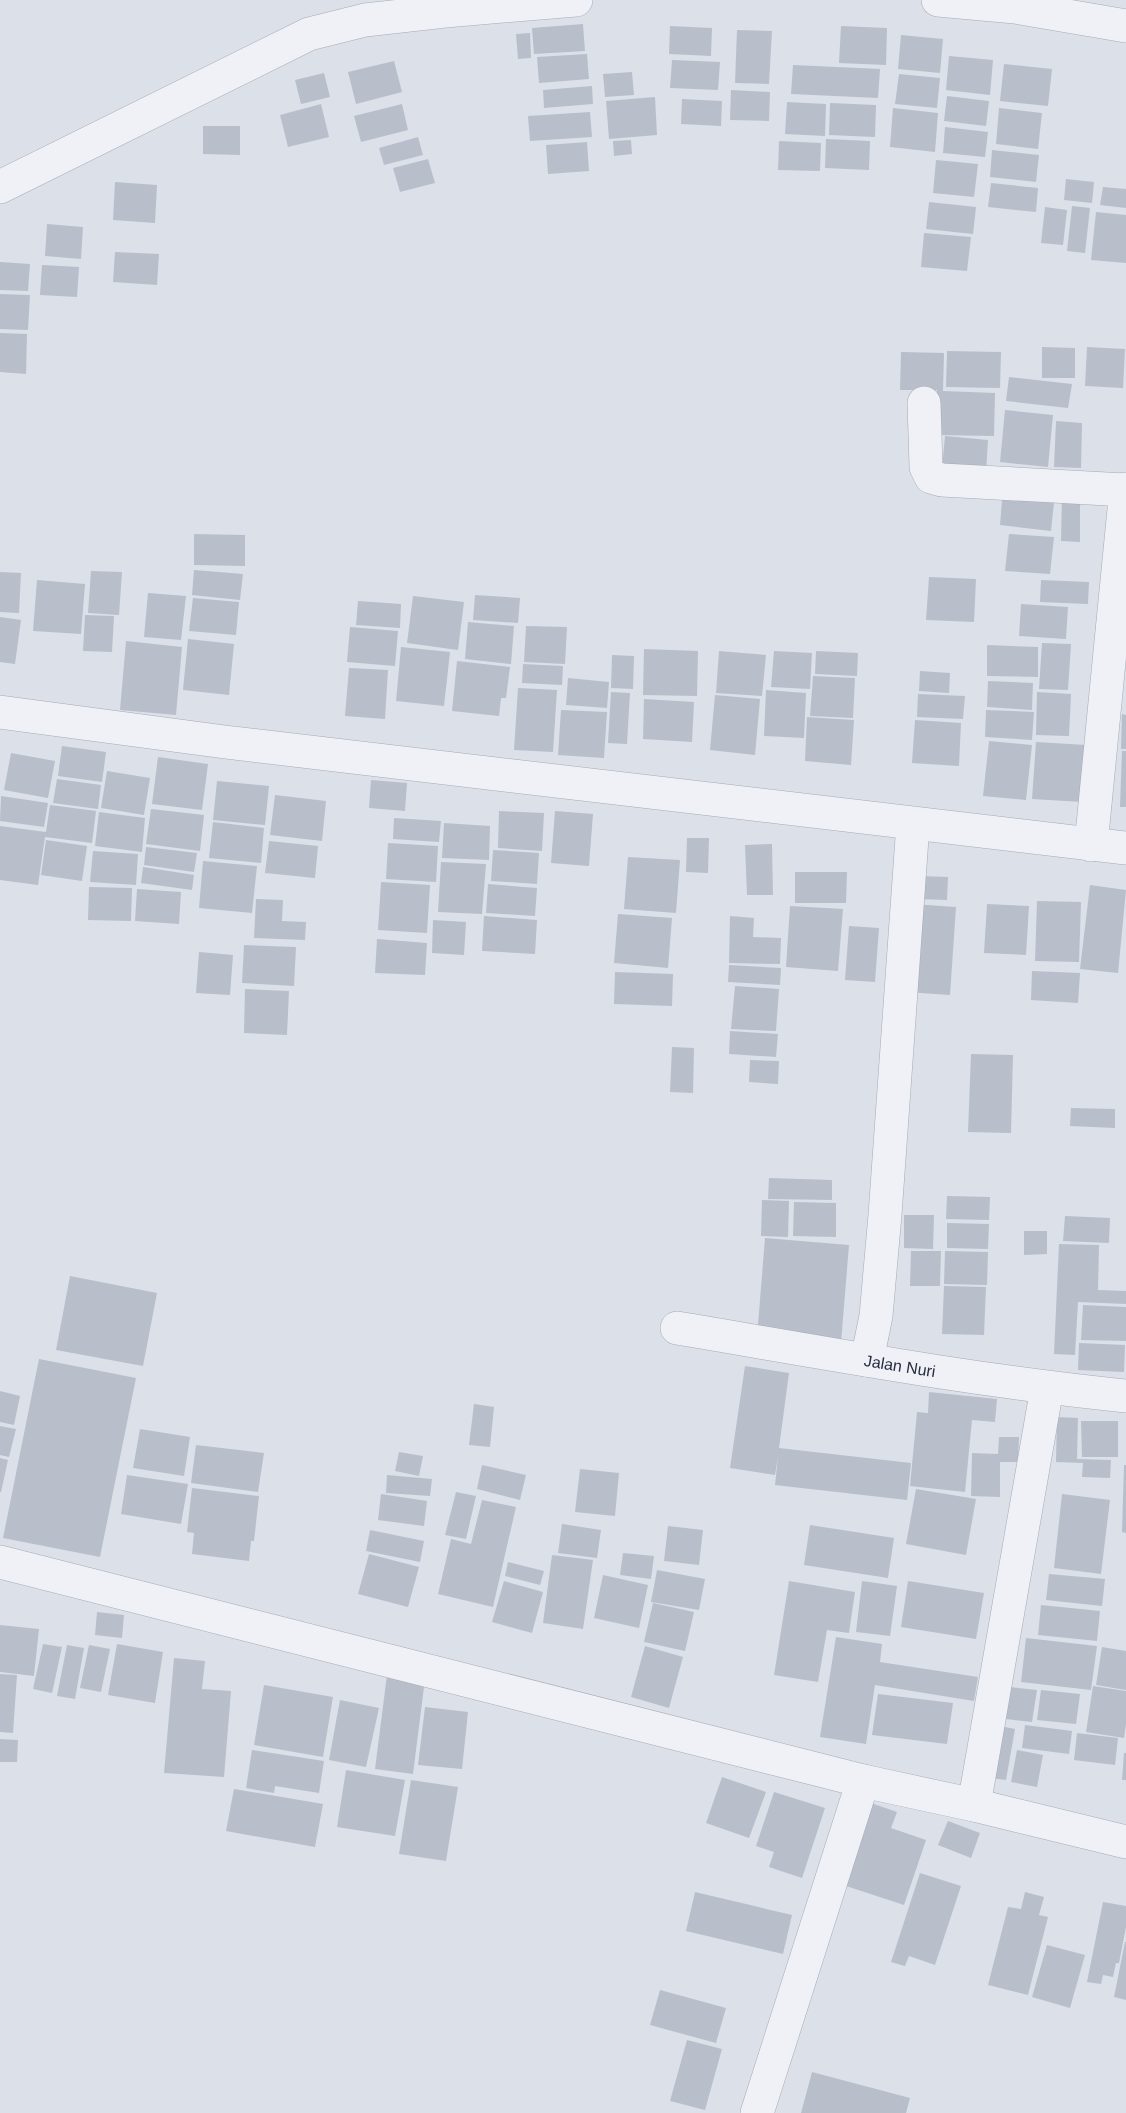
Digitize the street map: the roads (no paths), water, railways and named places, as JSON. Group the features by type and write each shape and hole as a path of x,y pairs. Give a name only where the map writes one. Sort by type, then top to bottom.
{"street":[{"path":"0,187 309,34 366,20 576,0"},
{"path":"938,0 1015,7 1126,26"},
{"path":"924,404 926,467 931,477 942,480 1126,489 1091,845"},
{"path":"0,712 225,742 1126,848"},
{"path":"867,1360 876,1316 885,1215 914,824"},
{"name":"Jalan Nuri","path":"677,1328 896,1366 1047,1388 1126,1396"},
{"path":"974,1805 1047,1388"},
{"path":"0,1562 863,1781 1126,1842"},
{"path":"757,2113 863,1781"}]}
